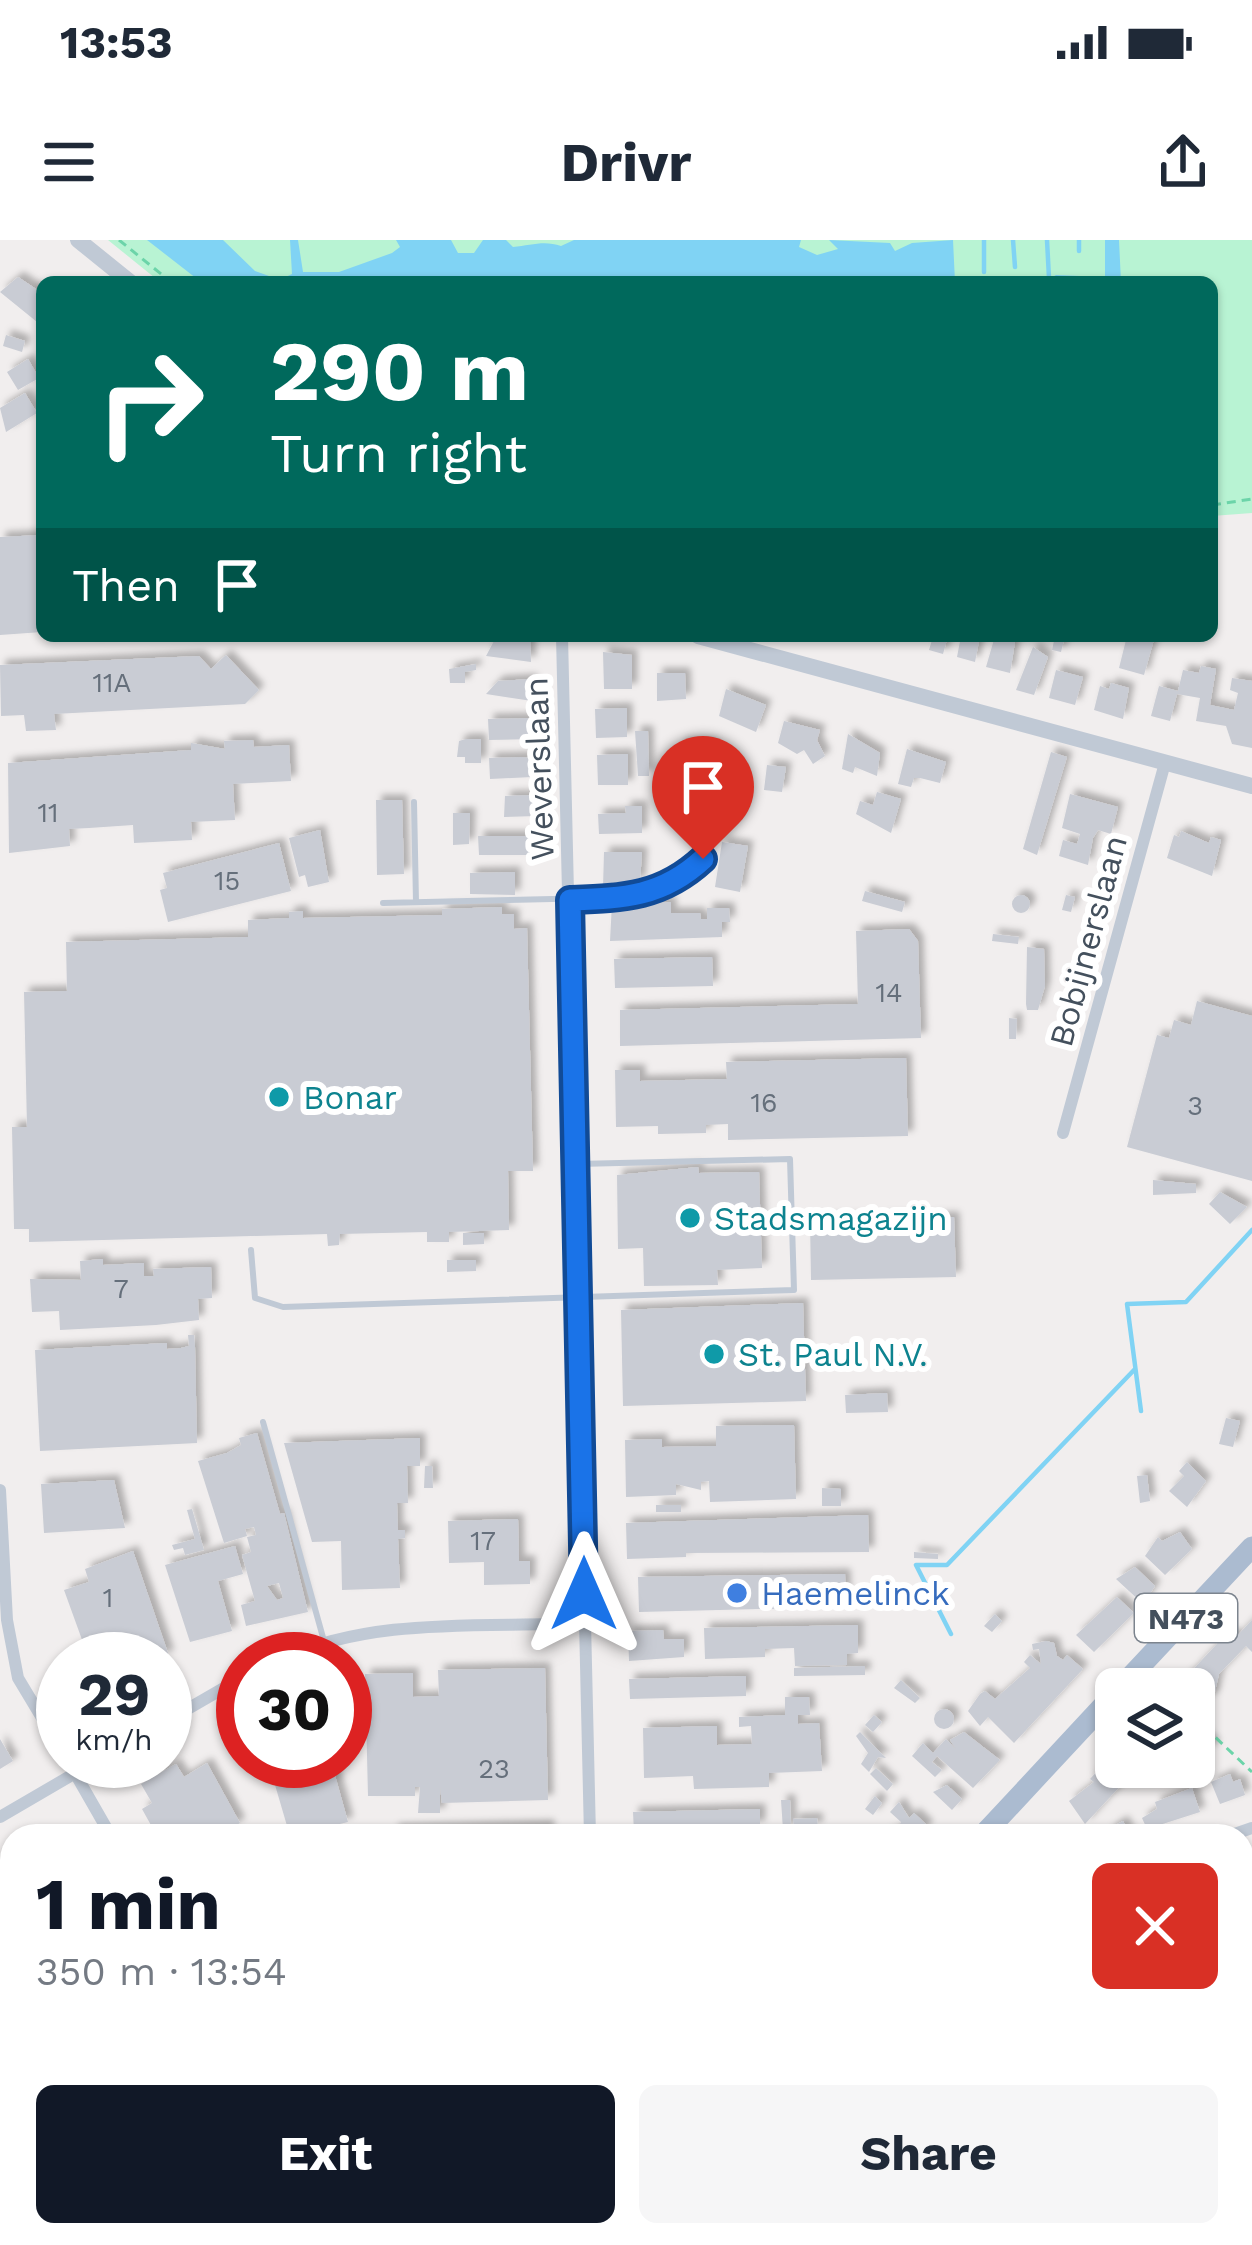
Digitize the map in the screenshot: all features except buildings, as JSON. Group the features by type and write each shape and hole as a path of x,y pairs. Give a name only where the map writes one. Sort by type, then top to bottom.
{"main road":[{"name":"N473","path":"1140,1668 1244,1559"},
{"name":"N473","path":"993,1824 1095,1716"}],"street":[{"path":"78,240 123,276"},
{"name":"Weverslaan","path":"562,642 582,1295 590,1824"},
{"path":"720,642 1252,786"},
{"name":"Bobijnerslaan","path":"1063,1133 1165,763"},
{"path":"0,1490 7,1620 18,1678 36,1709"},
{"path":"372,1633 404,1628 584,1623"},
{"path":"0,1817 37,1788"},
{"path":"83,1788 104,1824"}],"lane":[{"path":"414,802 416,902"},
{"path":"383,903 641,897 678,882 703,859 712,825"},
{"path":"250,1250 255,1298 283,1307 794,1289 790,1159 578,1164"},
{"path":"263,1422 321,1632"}],"path":[{"path":"119,240 164,276"},
{"path":"1218,504 1252,500"},
{"path":"1215,1737 1252,1772"}],"green space":[{"path":"108,240 1252,240 1252,513 1218,516 1218,276 153,276"}],"water":[{"path":"147,240 223,240 255,271 269,276 193,276"},
{"path":"290,240 298,240 303,272 339,272 392,253 400,247 396,240 451,240 458,253 474,253 483,240 506,240 513,247 561,246 574,240 801,240 799,247 817,255 838,249 829,240 890,243 895,251 912,243 953,240 955,276 288,276 292,274"},
{"path":"1105,240 1119,240 1121,276 1105,276"}],"waterway":[{"path":"984,240 984,272"},
{"path":"1013,240 1015,267"},
{"path":"1047,240 1049,276"},
{"path":"1079,240 1079,251"},
{"path":"1141,1411 1127,1304 1186,1302 1252,1230"},
{"path":"951,1634 916,1565 947,1565 1135,1369"}],"place":[{"name":"Bonar","path":"279,1097"},
{"name":"Stadsmagazijn","path":"690,1218"},
{"name":"St. Paul N.V.","path":"714,1354"},
{"name":"Haemelinck","path":"737,1593"}],"route":[{"path":"584,1594 582,1295 570,900 641,897 678,882 703,859"}]}
